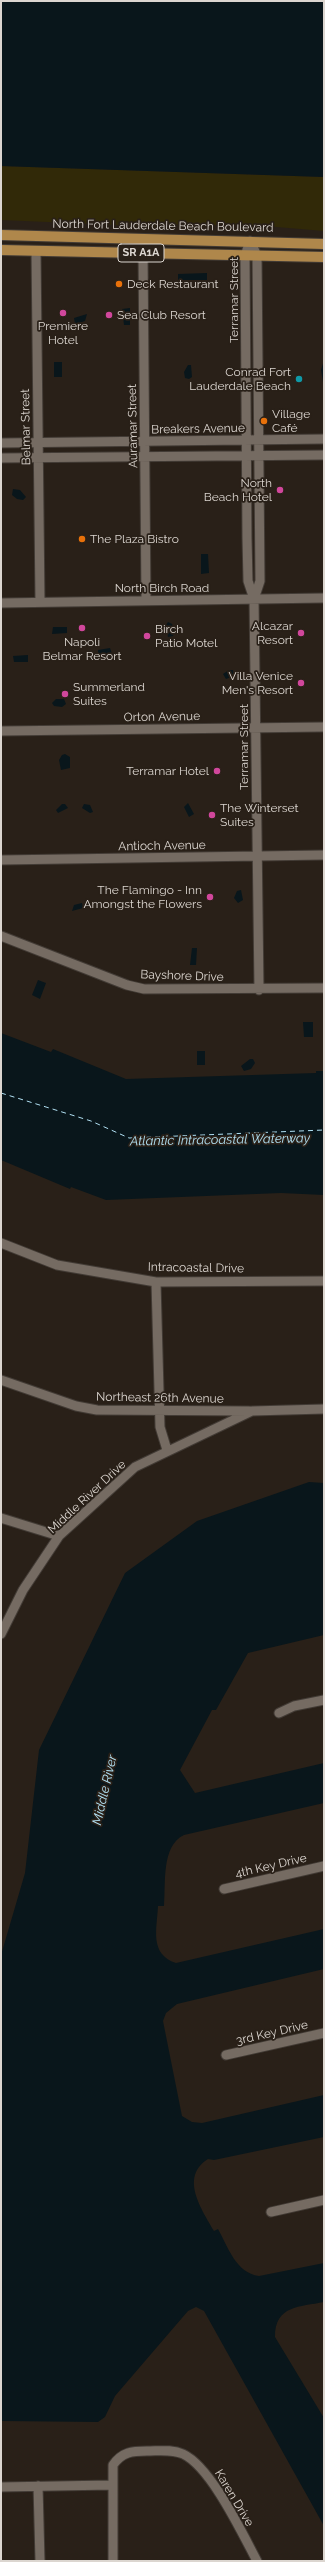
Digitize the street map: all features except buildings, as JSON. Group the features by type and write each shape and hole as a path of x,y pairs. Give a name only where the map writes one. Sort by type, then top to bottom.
{"main road":[{"name":"North Fort Lauderdale Beach Boulevard","path":"1,235 324,244"},
{"name":"SR A1A","path":"1,250 324,257"}],"street":[{"name":"Terramar Street","path":"250,241 245,256 246,456 248,581 254,600 256,856 259,990"},
{"name":"Terramar Street","path":"250,241 257,256 260,581 254,600"},
{"name":"Belmar Street","path":"36,251 40,602"},
{"name":"Auramar Street","path":"143,253 146,599"},
{"name":"Breakers Avenue","path":"1,444 324,439"},
{"path":"1,458 324,455"},
{"name":"North Birch Road","path":"1,603 146,599 254,600 324,598"},
{"name":"Orton Avenue","path":"1,731 324,727"},
{"name":"Antioch Avenue","path":"1,860 324,856"},
{"name":"Bayshore Drive","path":"1,936 135,987 163,990 324,988"},
{"name":"Intracoastal Drive","path":"1,1243 57,1265 156,1282 324,1281"},
{"path":"156,1282 160,1412 162,1437 167,1450"},
{"name":"Northeast 26th Avenue","path":"1,1380 76,1406 97,1410 160,1412 252,1411"},
{"name":"Middle River Drive","path":"1,1634 23,1590 59,1536 135,1468 167,1450 252,1411 324,1409"},
{"path":"1,1518 59,1536"},
{"path":"279,1713 324,1700"},
{"name":"4th Key Drive","path":"224,1889 324,1866"},
{"name":"3rd Key Drive","path":"226,2056 324,2033"},
{"path":"270,2212 324,2200"},
{"name":"Karen Drive","path":"113,2561 111,2485 113,2465 118,2458 129,2452 170,2451 188,2456 210,2478 257,2561"},
{"path":"1,2487 111,2485"},
{"path":"38,2486 40,2561"}],"sand":[{"path":"1,166 324,177 324,231 253,225 239,227 221,223 208,228 192,223 164,227 1,220"}],"water":[{"path":"1,1 324,1 324,177 1,166"},
{"path":"207,273 207,280 178,280 178,274"},
{"path":"130,308 130,325 124,325 122,309"},
{"path":"87,314 85,321 75,324 74,318"},
{"path":"324,360 324,388 321,370"},
{"path":"54,362 62,362 62,377 54,377"},
{"path":"188,365 191,365 192,377 189,379 185,378 184,372"},
{"path":"13,489 20,490 26,497 23,500 17,499 12,495"},
{"path":"201,554 208,554 209,573 201,574"},
{"path":"168,622 172,624 175,631 173,636 168,637 166,625"},
{"path":"53,627 67,627 67,633 52,634"},
{"path":"110,648 112,654 98,657 98,650"},
{"path":"28,655 28,662 14,662 13,656"},
{"path":"229,670 233,670 234,676 226,679 223,674"},
{"path":"56,699 64,699 66,704 62,707 54,706 52,703"},
{"path":"65,754 70,757 70,768 61,770 59,760 62,755"},
{"path":"188,803 194,814 189,817 184,807"},
{"path":"62,804 65,804 68,808 58,813 56,810"},
{"path":"84,804 90,805 93,812 90,813 82,808"},
{"path":"241,890 243,900 238,903 234,898 237,891"},
{"path":"82,903 83,908 72,911 74,905"},
{"path":"192,948 197,948 196,965 190,965"},
{"path":"38,980 46,983 40,999 32,995"},
{"path":"303,1022 313,1022 313,1037 304,1037"},
{"name":"Atlantic Intracoastal Waterway","path":"1,1033 51,1052 53,1049 126,1079 316,1073 316,1071 324,1071 324,1195 281,1193 106,1200 71,1187 70,1189 1,1160"},
{"path":"197,1051 205,1051 205,1065 197,1065"},
{"path":"250,1059 253,1059 255,1063 251,1069 244,1071 241,1066"},
{"name":"Middle River","path":"309,1482 324,1483 324,1635 248,1653 216,1710 212,1710 180,1770 195,1793 324,1763 324,1803 184,1835 177,1840 171,1848 168,1856 165,1876 164,1906 158,1906 156,1940 162,1954 167,1959 176,1963 324,1929 324,1969 177,2004 166,2013 163,2021 182,2116 192,2122 202,2123 324,2095 324,2137 214,2160 208,2159 199,2166 195,2175 194,2184 199,2204 214,2231 218,2229 229,2251 244,2270 259,2276 324,2263 324,2302 290,2309 284,2313 279,2319 276,2327 275,2337 324,2418 324,2526 204,2311 196,2307 188,2311 115,2396 105,2417 98,2422 1,2421 1,1955 25,1873 39,1750 125,1573 197,1521"}],"ferry route":[{"path":"1,1093 91,1121 129,1138 324,1130"}],"place":[{"name":"Deck Restaurant","path":"119,284"},
{"name":"Premiere Hotel","path":"63,313"},
{"name":"Sea Club Resort","path":"109,315"},
{"name":"Conrad Fort Lauderdale Beach","path":"299,379"},
{"name":"Village Café","path":"264,421"},
{"name":"North Beach Hotel","path":"280,490"},
{"name":"The Plaza Bistro","path":"82,539"},
{"name":"Napoli Belmar Resort","path":"82,628"},
{"name":"Alcazar Resort","path":"301,633"},
{"name":"Birch Patio Motel","path":"147,636"},
{"name":"Villa Venice Men's Resort","path":"301,683"},
{"name":"Summerland Suites","path":"65,694"},
{"name":"Terramar Hotel","path":"217,771"},
{"name":"The Winterset Suites","path":"212,815"},
{"name":"The Flamingo - Inn Amongst the Flowers","path":"210,897"}]}
